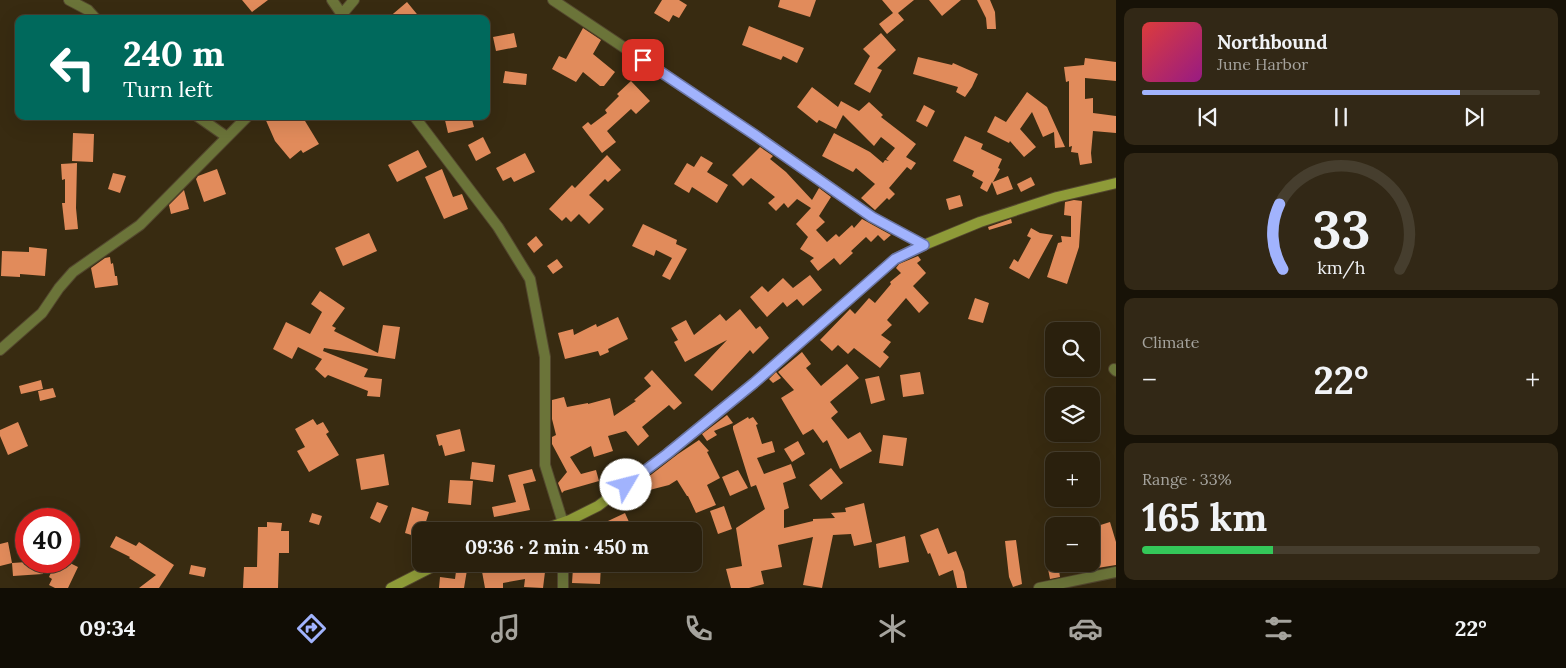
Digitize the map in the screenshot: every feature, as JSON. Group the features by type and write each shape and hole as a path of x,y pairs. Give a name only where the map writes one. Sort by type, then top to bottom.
{"street":[{"path":"69,0 88,10 92,15"},
{"path":"332,0 340,15"},
{"path":"344,15 354,0"},
{"path":"553,0 747,130 872,217 924,245"},
{"path":"203,120 227,137"},
{"path":"0,350 42,313 59,288 73,272 140,225 244,120"},
{"path":"417,120 498,227 530,279 545,357 545,465 562,522"},
{"path":"571,522 598,506 667,454 754,383 895,259 980,222 1057,198 1116,183"},
{"path":"391,588 422,572"},
{"path":"563,572 563,588"},
{"path":"1038,588 1116,572"}],"building":[{"path":"242,0 268,0 252,12"},
{"path":"662,0 679,0 687,5 679,18 673,15 669,22 654,13"},
{"path":"780,0 816,0 810,17 778,7"},
{"path":"882,0 914,0 898,13 904,20 887,34 879,24 893,13"},
{"path":"929,0 961,0 942,16"},
{"path":"977,0 990,0 995,12 996,29 987,29 986,18"},
{"path":"407,2 418,15 392,15"},
{"path":"749,26 804,48 797,63 783,56 781,60 742,45"},
{"path":"583,28 601,40 593,54 615,72 604,86 600,86 583,72 576,82 552,69 559,56 566,59"},
{"path":"514,33 517,47 496,51 493,37"},
{"path":"881,33 896,50 877,68 882,70 870,93 854,84 870,56 863,49"},
{"path":"918,57 952,65 953,63 978,74 965,97 956,92 958,87 913,74"},
{"path":"1085,58 1116,62 1116,81 1085,78 1085,99 1093,98 1093,113 1116,116 1116,133 1093,131 1092,163 1080,165 1078,153 1071,152 1072,146 1069,147 1069,81 1066,82 1064,67 1084,65"},
{"path":"505,71 527,74 526,85 503,83"},
{"path":"631,81 650,101 636,114 631,109 607,131 616,142 602,153 582,127 588,122 591,125 607,113 605,110 619,96 617,94"},
{"path":"812,87 838,107 841,101 859,111 869,102 883,115 881,117 916,144 906,157 916,163 911,170 907,167 889,188 895,194 889,200 887,198 875,210 861,198 875,184 856,168 853,172 822,156 834,133 870,152 883,163 885,160 889,161 886,159 895,148 881,137 874,146 843,115 836,129 819,120 817,123 797,107"},
{"path":"1027,92 1047,107 1065,147 1055,148 1054,132 1043,137 1032,112 1020,129 1036,147 1024,157 1010,141 1009,143 987,132 995,116 1006,122"},
{"path":"924,105 935,111 927,127 916,121"},
{"path":"266,120 304,120 319,144 303,153 301,150 290,159 275,141"},
{"path":"445,120 472,120 474,127 448,133"},
{"path":"73,133 94,134 93,162 72,161"},
{"path":"965,136 983,144 981,149 1002,159 998,168 1000,169 993,182 1008,176 1013,189 997,195 992,182 987,192 980,188 983,182 972,176 974,171 953,161"},
{"path":"483,137 491,153 476,161 468,145"},
{"path":"760,147 773,156 770,159 786,172 812,200 819,188 831,197 819,216 825,222 816,230 827,242 836,234 839,237 852,225 854,228 862,219 891,235 884,241 878,235 871,242 866,237 840,265 834,258 818,271 810,261 814,258 800,249 808,237 796,224 811,208 797,199 788,208 784,203 776,211 768,203 775,197 751,178 743,186 732,175"},
{"path":"418,150 427,167 397,182 388,165"},
{"path":"525,153 535,172 514,182 511,177 503,181 496,168"},
{"path":"607,155 621,170 608,182 605,179 589,195 604,209 589,224 579,214 571,222 566,217 562,221 549,209 572,185 575,188"},
{"path":"701,156 713,163 707,172 728,185 717,203 692,187 689,193 674,184 687,163 694,167"},
{"path":"77,163 76,208 78,229 65,230 62,203 65,203 65,179 62,180 61,164"},
{"path":"217,169 226,194 204,202 196,179 198,176"},
{"path":"442,169 453,197 462,194 468,209 444,219 425,177"},
{"path":"113,173 126,176 120,193 108,189"},
{"path":"1031,177 1035,185 1021,192 1017,184"},
{"path":"184,190 189,209 171,214 169,205"},
{"path":"960,195 963,206 949,210 946,199"},
{"path":"1082,201 1079,247 1067,284 1047,277 1058,243 1062,242 1061,236 1071,237 1071,216 1064,215 1065,202"},
{"path":"1011,219 1012,223 989,230 988,227"},
{"path":"643,224 677,240 676,244 687,249 670,280 662,276 672,258 656,250 654,256 632,246"},
{"path":"1031,228 1040,233 1053,235 1029,279 1009,268 1014,259 1018,262 1031,238 1027,236"},
{"path":"369,233 377,251 343,266 335,248"},
{"path":"536,236 543,245 534,253 527,244"},
{"path":"29,247 47,249 45,276 20,274 20,277 1,276 2,251 29,252"},
{"path":"918,256 921,260 917,263 926,273 913,286 929,303 919,313 906,298 887,320 892,325 881,335 891,342 883,352 889,357 880,368 854,348 848,354 838,345 832,351 820,340 850,309 855,314 869,298 875,303 891,284 890,282 901,273 896,268 899,264"},
{"path":"110,257 115,276 117,276 118,285 95,288 91,268 105,258"},
{"path":"557,259 563,267 553,274 547,266"},
{"path":"810,275 822,290 803,306 797,299 787,307 783,302 767,317 750,297 762,286 768,292 783,278 793,288"},
{"path":"320,291 345,308 332,326 336,328 334,331 378,353 383,325 400,327 395,359 324,348 323,351 368,369 364,377 382,379 380,397 367,396 368,391 328,375 325,378 315,369 322,359 298,347 292,359 273,349 286,322 310,334 322,312 311,304"},
{"path":"975,298 989,303 983,323 968,319"},
{"path":"740,309 756,329 760,326 769,338 753,354 750,350 712,391 694,375 727,340 685,362 674,342 678,340 671,328 686,320 694,335 720,314 726,321"},
{"path":"618,317 628,339 608,349 609,352 600,356 598,351 565,359 558,333 573,329 574,335 596,324 597,327"},
{"path":"802,352 811,364 806,368 821,386 847,364 859,378 830,402 838,412 831,418 848,439 860,432 872,451 840,469 827,440 823,443 813,429 803,435 781,398 794,390 778,372"},
{"path":"652,370 682,403 674,410 669,405 642,427 649,436 638,446 626,431 608,436 613,451 594,457 591,446 570,457 581,474 596,470 599,481 562,493 558,483 567,472 552,444 552,437 556,435 552,419 552,400 564,397 567,407 610,398 614,416 636,401 634,400 651,386 644,378"},
{"path":"776,372 781,378 773,383 769,379"},
{"path":"920,372 924,394 903,397 900,375"},
{"path":"879,376 885,400 871,404 865,379"},
{"path":"41,380 43,389 21,394 19,386"},
{"path":"53,388 56,397 40,401 38,391"},
{"path":"727,415 733,423 714,431 717,435 707,441 702,434"},
{"path":"748,417 749,419 753,417 758,424 756,425 762,444 772,441 775,452 757,458 764,474 791,464 796,478 783,483 789,508 784,510 784,528 813,521 813,519 835,518 831,513 846,512 845,508 864,503 872,542 854,546 851,534 833,535 822,588 803,585 813,537 778,545 782,567 761,571 764,584 749,588 731,588 726,569 742,566 736,528 765,509 756,485 751,487 733,429 733,426"},
{"path":"313,419 317,425 323,422 329,432 326,434 339,455 309,472 297,451 305,447 295,429"},
{"path":"18,422 28,446 8,455 0,436 0,430"},
{"path":"460,429 465,451 445,456 442,445 439,446 436,435"},
{"path":"883,435 907,438 903,466 879,463"},
{"path":"699,440 709,451 707,452 720,478 707,485 716,505 696,513 688,496 677,480 669,485 626,496 626,494 678,454"},
{"path":"798,441 805,454 792,462 784,449"},
{"path":"384,454 389,485 361,490 356,459"},
{"path":"472,462 495,465 493,482 470,479"},
{"path":"831,468 843,483 821,500 809,485"},
{"path":"532,469 536,481 523,484 530,510 494,517 492,507 516,502 508,475"},
{"path":"738,470 748,488 730,496 722,477"},
{"path":"450,480 473,481 471,505 448,503"},
{"path":"377,502 388,506 380,523 370,518"},
{"path":"724,506 732,529 718,534 710,511"},
{"path":"412,507 429,512 426,522 412,522 412,535 405,533"},
{"path":"312,513 322,516 319,525 309,522"},
{"path":"625,513 629,522 608,522"},
{"path":"267,522 282,523 281,531 289,531 289,553 279,553 278,588 243,588 244,567 257,567 258,527 267,527"},
{"path":"1110,522 1116,542 1116,565 1100,568 1100,525"},
{"path":"938,528 948,554 956,551 964,572 967,588 957,588 953,570 939,576 930,553 928,554 920,535"},
{"path":"116,536 136,546 139,542 174,565 159,588 139,588 156,575 130,557 110,547"},
{"path":"905,536 909,562 879,568 876,544"},
{"path":"1016,540 1022,584 1013,587 1009,577 1005,541"},
{"path":"8,542 12,563 0,566 0,544"},
{"path":"12,563 15,563 15,573 43,573 43,574 13,576"},
{"path":"191,565 206,568 204,577 189,574"},
{"path":"456,572 467,572 464,588 439,588 440,577 455,579"},
{"path":"482,572 545,572 543,588 524,587 525,579 503,583 503,588 485,588"},
{"path":"573,572 601,572 600,584 572,583"},
{"path":"1049,572 1059,572 1060,577 1050,579"},
{"path":"51,573 75,573 68,588 55,588 49,585 52,579 49,577"}],"route":[{"path":"626,485 754,383 895,259 924,245 872,217 643,60"}]}
